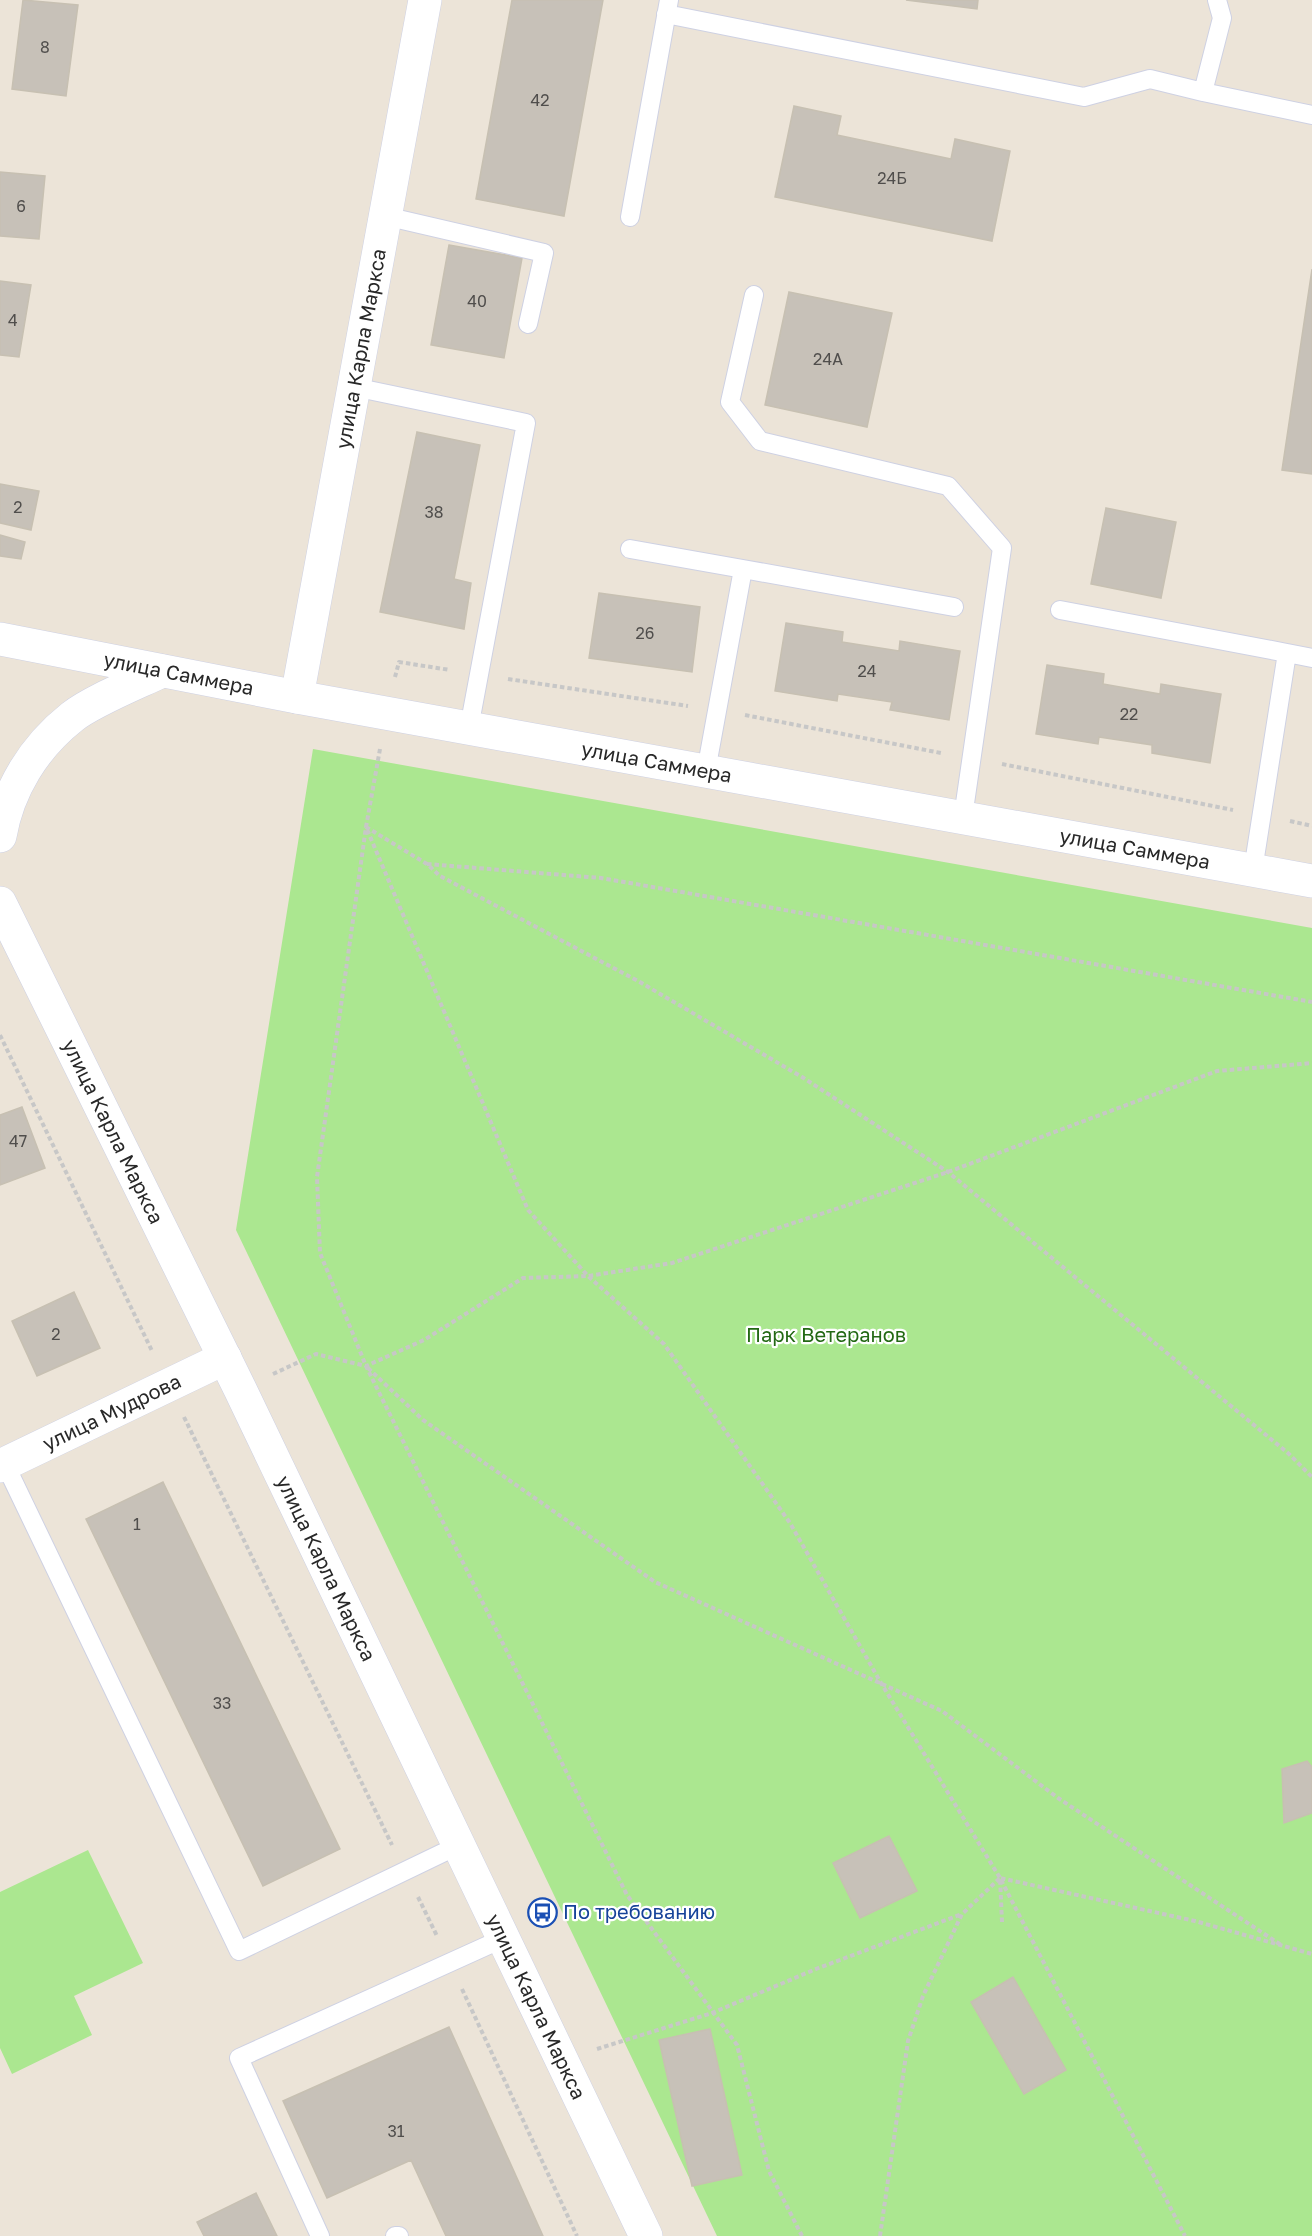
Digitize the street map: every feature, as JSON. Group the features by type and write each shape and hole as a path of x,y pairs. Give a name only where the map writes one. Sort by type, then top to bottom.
{"street":[{"name":"улица Карла Маркса","path":"297,697 425,0"},
{"name":"улица Саммера","path":"0,639 297,697 1312,880"},
{"path":"0,836 4,812 29,761 73,717 162,671"},
{"name":"улица Карла Маркса","path":"0,903 225,1358 646,2236"},
{"name":"улица Мудрова","path":"2,1465 225,1358"}],"lane":[{"path":"1203,92 1222,18 1217,0"},
{"path":"630,217 668,7 1084,97 1150,79 1312,115"},
{"path":"385,216 544,253 528,324"},
{"path":"754,294 730,402 760,441 948,486 1002,548 963,817"},
{"path":"354,387 526,423 469,728"},
{"path":"630,549 954,607"},
{"path":"706,771 743,570"},
{"path":"1060,610 1312,658"},
{"path":"1253,870 1287,652"},
{"path":"2,1465 239,1950 459,1845"},
{"path":"320,2236 239,2058 504,1938"}],"path":[{"path":"802,2236 769,2171 737,2045 627,1895 366,1366 320,1253 317,1177 366,828 387,713 399,662 717,710 1312,826"},
{"path":"366,828 427,864 440,876 638,981 802,1077 948,1172 1289,1454 1312,1477"},
{"path":"366,828 528,1210 588,1276 664,1344 790,1523 881,1683 1000,1878 1185,2236"},
{"path":"427,864 602,878 1312,1002"},
{"path":"0,1035 450,1962 577,2236"},
{"path":"366,1366 424,1340 523,1278 588,1276 672,1263 948,1172 1217,1071 1312,1063"},
{"path":"240,1389 316,1354 366,1366 423,1420 655,1582 942,1711 1058,1798 1281,1945"},
{"path":"880,2236 908,2041 923,1996 962,1914 1000,1878"},
{"path":"1000,1878 1002,1922"},
{"path":"1000,1878 1195,1922 1312,1954"},
{"path":"562,2061 712,2013 816,1969 962,1914"}],"green space":[{"name":"Парк Ветеранов","path":"313,749 1312,928 1312,2236 717,2236 236,1230"},
{"path":"88,1850 143,1963 74,1996 92,2035 12,2074 0,2048 0,1892"}],"building":[{"path":"23,0 78,5 66,96 12,89"},
{"path":"512,0 603,0 564,216 476,199"},
{"path":"906,0 978,0 977,9"},
{"path":"794,106 841,116 837,135 951,159 955,139 1010,151 992,241 775,197"},
{"path":"0,172 45,176 39,239 0,236"},
{"path":"449,245 522,258 504,358 431,345"},
{"path":"1312,269 1312,474 1282,470"},
{"path":"0,281 31,285 19,357 0,355"},
{"path":"789,292 892,313 867,427 765,405"},
{"path":"417,432 480,445 454,579 471,583 464,629 380,612"},
{"path":"0,484 39,491 31,530 0,523"},
{"path":"1106,508 1176,522 1161,598 1091,584"},
{"path":"0,535 25,542 21,559 0,556"},
{"path":"599,593 700,607 692,672 589,658"},
{"path":"786,623 843,632 842,642 899,651 900,641 960,651 949,720 890,710 892,702 838,694 837,701 775,691"},
{"path":"1047,665 1104,674 1103,684 1160,694 1161,684 1221,694 1210,763 1152,753 1152,745 1099,737 1098,744 1036,734"},
{"path":"22,1107 45,1168 0,1185 0,1115"},
{"path":"74,1292 100,1348 37,1376 12,1321"},
{"path":"163,1482 340,1849 263,1886 86,1519"},
{"path":"1307,1761 1312,1767 1312,1813 1284,1823 1282,1769"},
{"path":"889,1836 917,1891 860,1918 833,1863"},
{"path":"1013,1977 1066,2070 1024,2094 971,2002"},
{"path":"449,2027 543,2236 446,2236 411,2160 327,2198 283,2101"},
{"path":"710,2029 742,2175 692,2186 659,2040"},
{"path":"256,2193 277,2236 204,2236 197,2222"}],"place":[{"name":"По требованию","path":"542,1912"}]}
